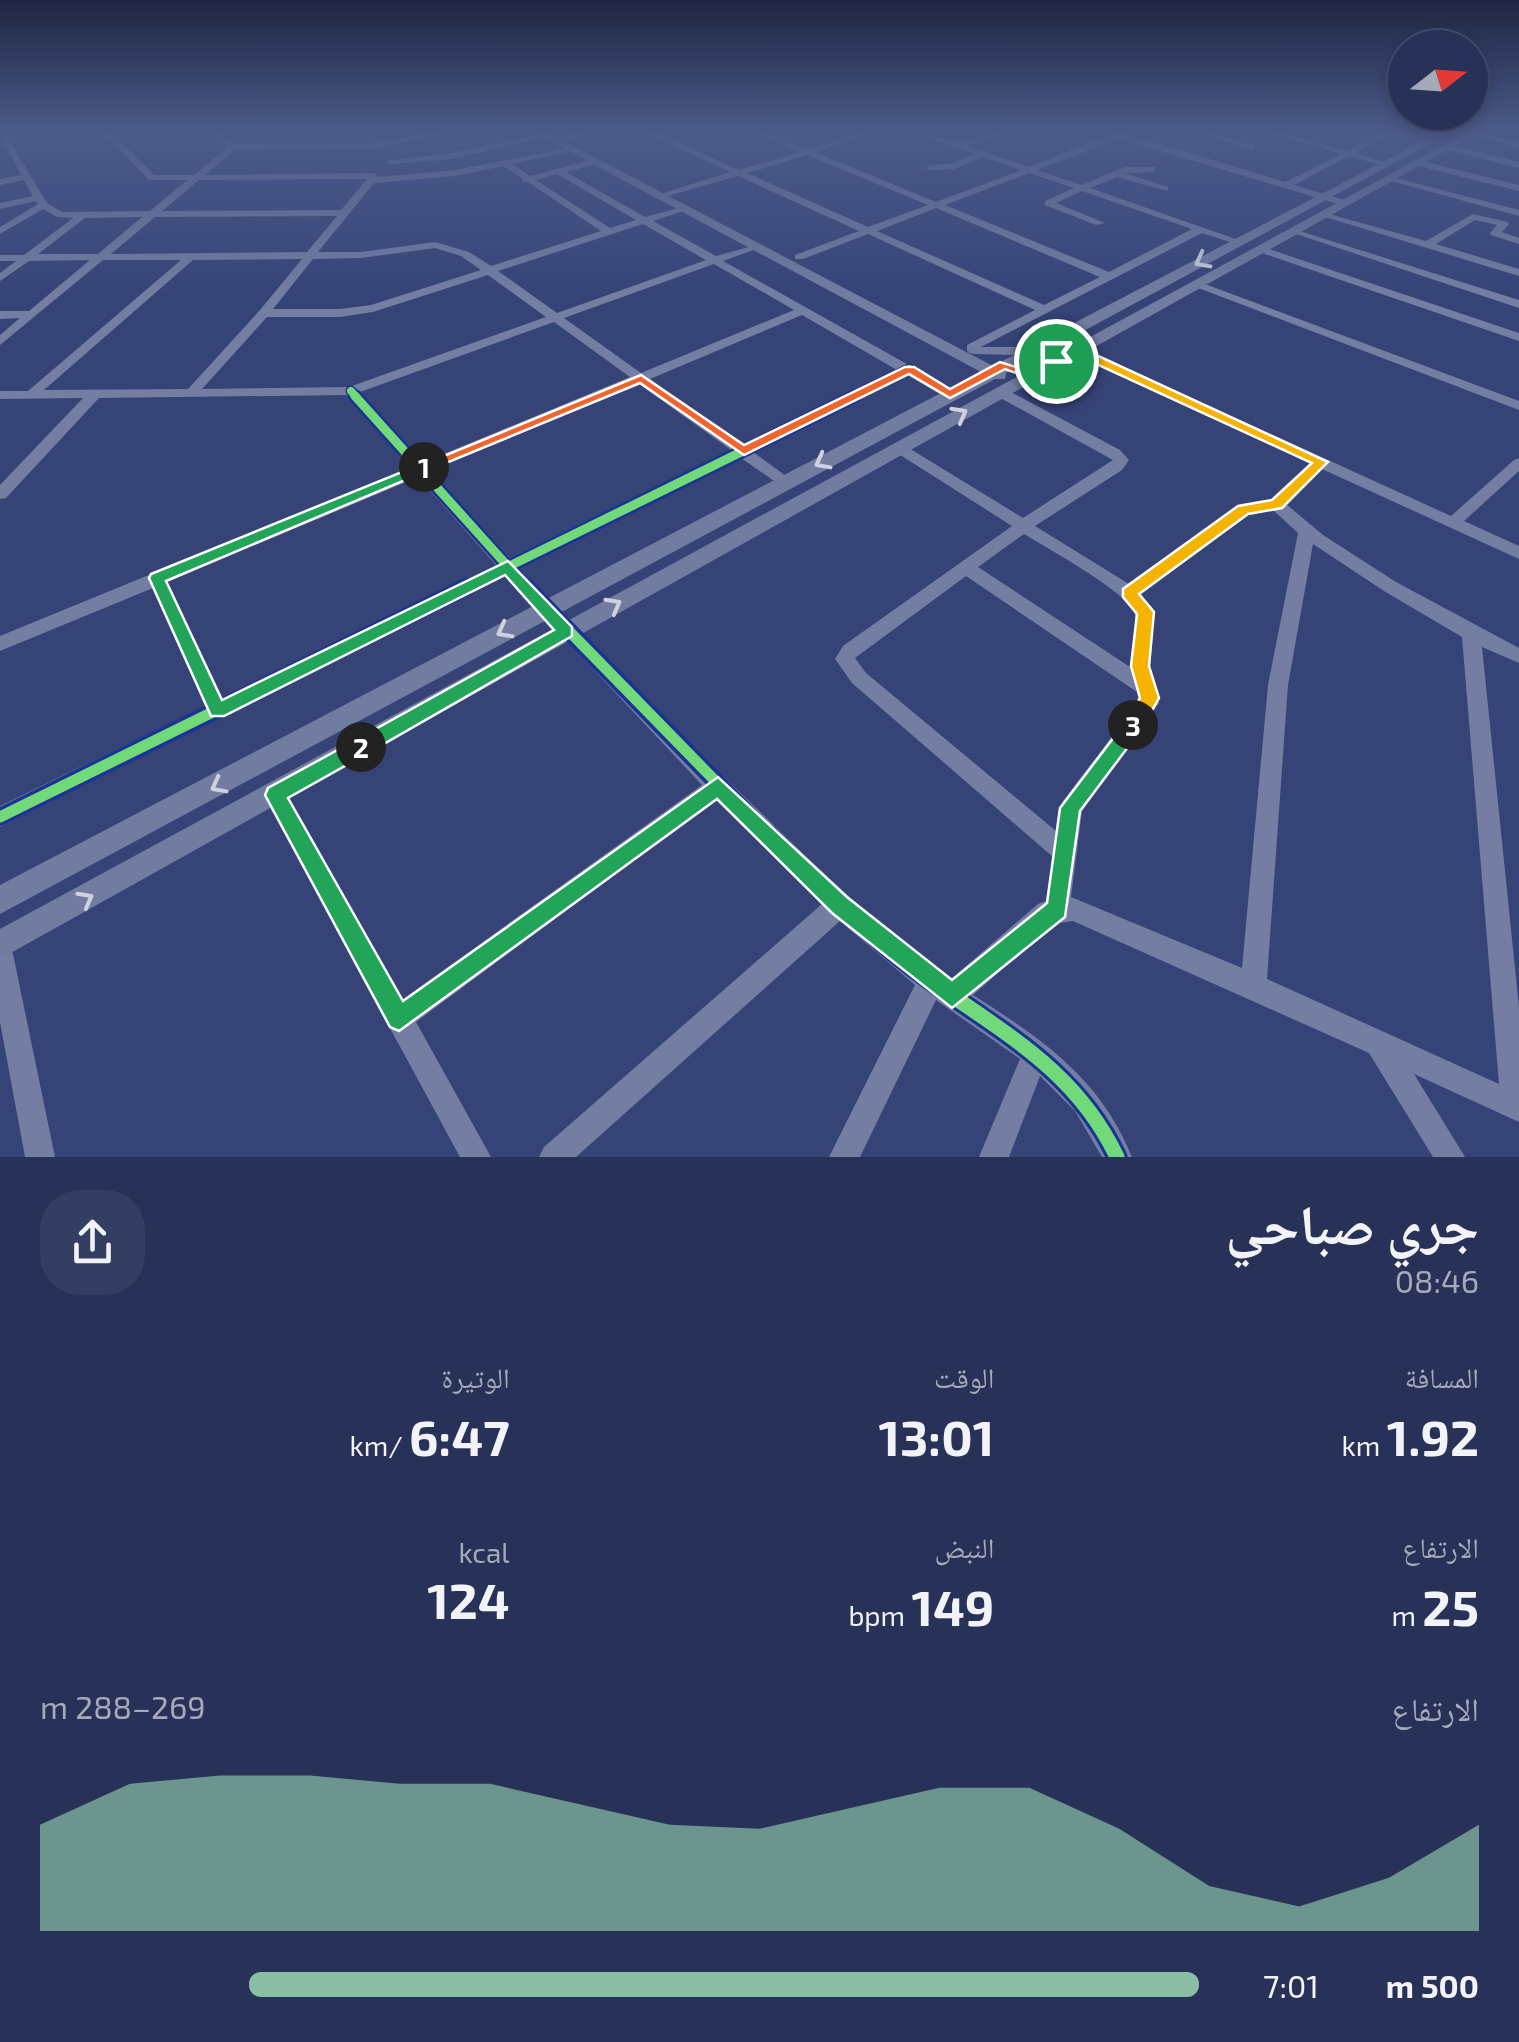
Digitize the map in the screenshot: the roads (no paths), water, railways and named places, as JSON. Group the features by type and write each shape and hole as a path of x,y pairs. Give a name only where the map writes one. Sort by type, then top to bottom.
{"main road":[{"path":"655,188 857,288 998,368 1014,384"},
{"path":"0,900 1032,350 1238,242 1357,188"},
{"path":"0,945 1260,249 1294,230 1324,206 1345,203 1366,188"},
{"path":"667,194 683,208 842,294 970,352 1032,350"},
{"path":"842,294 857,288"},
{"path":"970,352 974,382"}],"street":[{"path":"33,188 41,201 57,214 81,217 345,213"},
{"path":"0,341 181,188"},
{"path":"192,392 264,314 365,188"},
{"path":"538,188 609,232"},
{"path":"586,188 950,394"},
{"path":"667,194 687,188"},
{"path":"771,188 1045,310"},
{"path":"895,188 1108,276"},
{"path":"798,257 983,188"},
{"path":"1100,223 1048,203 1081,188 1238,242"},
{"path":"1159,188 1165,190"},
{"path":"1289,188 1324,206 1427,245 1519,274"},
{"path":"1442,188 1519,213"},
{"path":"0,206 41,201"},
{"path":"0,231 41,201"},
{"path":"264,314 358,311 683,208"},
{"path":"1519,213 1495,233 1519,241"},
{"path":"0,278 81,217"},
{"path":"1427,245 1472,217 1504,224"},
{"path":"970,352 1201,229"},
{"path":"1294,230 1519,304"},
{"path":"0,258 310,256 372,254 435,245 465,254 785,482"},
{"path":"0,395 351,391 752,247"},
{"path":"1260,249 1519,337"},
{"path":"32,395 189,258"},
{"path":"1197,284 1519,406"},
{"path":"0,644 804,310"},
{"path":"0,314 33,314"},
{"path":"1077,351 1519,553"},
{"path":"0,817 909,369"},
{"path":"1014,384 1121,460 1117,467 1023,526 850,651 846,659 859,678 1064,851"},
{"path":"351,391 545,609 718,786 840,905 942,988 1036,1052 1087,1102 1117,1157"},
{"path":"0,494 96,394"},
{"path":"899,448 1129,593 1146,612 1140,666 1150,698 1147,708 1070,808 1057,909"},
{"path":"1129,593 1244,510 1277,504 1322,462"},
{"path":"1454,522 1519,463"},
{"path":"1277,504 1306,534 1471,632 1519,656"},
{"path":"1252,986 1278,684 1306,534"},
{"path":"966,567 1146,688"},
{"path":"157,578 218,710"},
{"path":"844,1157 942,988 1057,909 1073,909 1252,986 1517,1107 1508,920 1471,632"},
{"path":"399,1018 718,786"},
{"path":"276,795 476,1157"},
{"path":"554,1157 840,905"},
{"path":"0,954 40,1157"},
{"path":"1380,1046 1450,1157"},
{"path":"994,1157 1036,1052"}]}
